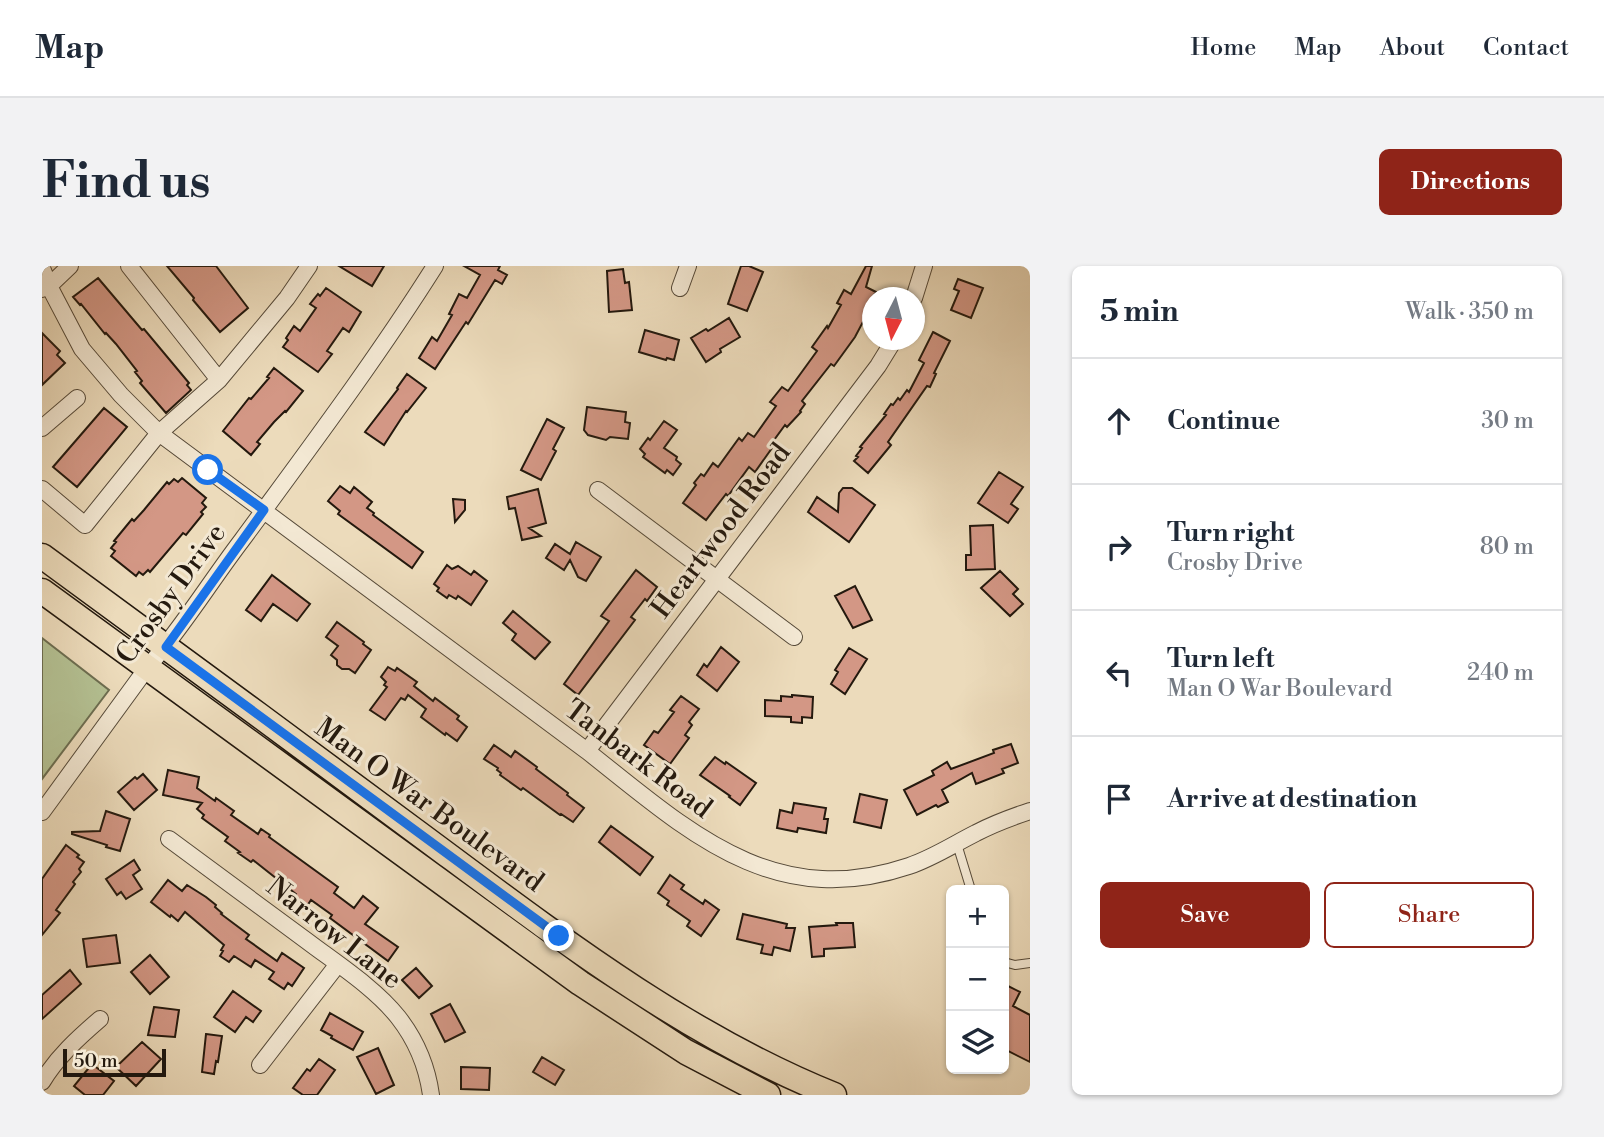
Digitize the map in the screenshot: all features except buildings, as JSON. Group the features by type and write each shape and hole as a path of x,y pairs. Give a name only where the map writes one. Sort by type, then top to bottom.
{"main road":[{"name":"Man O War Boulevard","path":"42,556 507,898 643,994 758,1060 834,1095"},
{"name":"Man O War Boulevard","path":"42,591 580,983 686,1052 768,1095"}],"street":[{"path":"46,287 70,266"},
{"path":"129,266 219,380"},
{"path":"42,489 85,525 159,433 219,380 287,298 309,266"},
{"name":"Crosby Drive","path":"42,811 147,668 166,647 376,357 435,266"},
{"path":"680,288 688,266"},
{"path":"918,287 924,266"},
{"name":"Tanbark Road","path":"42,268 46,287 82,349 121,395 159,433 649,800 736,858 767,870 798,877 830,880 884,874 933,857 996,823 1030,811"},
{"name":"Heartwood Road","path":"587,751 888,350"},
{"path":"42,428 78,398"},
{"path":"598,490 794,637"},
{"name":"Narrow Lane","path":"169,839 385,1002 407,1030 422,1058 429,1080 430,1095"},
{"path":"260,1065 338,964"},
{"path":"42,1082 56,1060 100,1019"}],"lane":[{"path":"957,844 969,885"},
{"path":"1009,963 1015,965 1030,962"}],"green space":[{"path":"42,638 109,690 42,779"}],"route":[{"path":"208,470 264,510 166,647 559,936"}]}
